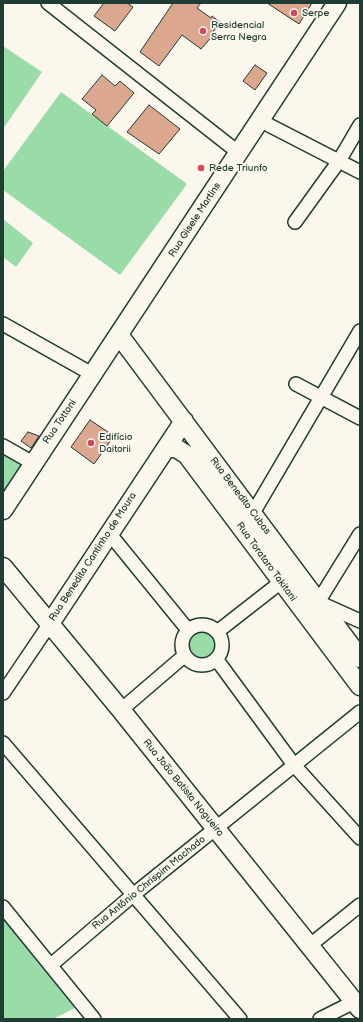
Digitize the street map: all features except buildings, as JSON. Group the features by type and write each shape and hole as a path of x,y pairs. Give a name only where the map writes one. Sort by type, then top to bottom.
{"street":[{"path":"48,3 239,153"},
{"name":"Rua Gisele Martins","path":"119,335 261,121 337,3"},
{"path":"261,121 360,172"},
{"path":"295,222 339,161 360,125"},
{"path":"3,324 92,374"},
{"path":"253,512 360,331"},
{"name":"Rua Tottoni","path":"3,510 119,335"},
{"name":"Rua Benedito Cubas","path":"119,335 253,512 360,658"},
{"path":"296,384 360,418"},
{"name":"Rua Benedita Cantinho de Moura","path":"3,693 184,421"},
{"path":"3,446 33,463"},
{"name":"Rua Torataro Takitani","path":"166,448 171,447 182,451 193,462 280,582 360,686"},
{"path":"193,462 196,458 208,452"},
{"path":"109,533 188,630"},
{"path":"301,609 318,602 360,534"},
{"name":"Rua João Batista Nogueira","path":"3,568 121,710 357,1006"},
{"path":"217,632 280,582"},
{"path":"318,602 360,621"},
{"path":"201,625 208,626 217,632 222,640 222,647 217,660 203,666 189,662 184,656 181,644 183,637 188,630 201,625"},
{"path":"121,710 184,656"},
{"path":"217,660 294,765 360,838"},
{"name":"Rua Antônio Chrispim Machado","path":"51,965 133,895 360,712"},
{"path":"3,743 240,1019"},
{"path":"309,946 360,905"},
{"path":"3,907 51,965 91,1018"},
{"path":"320,1019 357,1006"}],"green space":[{"path":"3,46 42,72 3,129"},
{"path":"61,92 187,184 120,275 3,190 3,171"},
{"path":"3,219 33,243 16,267 3,257"},
{"path":"3,449 24,461 3,494"},
{"path":"202,632 212,636 216,646 212,656 202,660 192,656 188,646 192,636"},
{"path":"3,915 79,1006 53,1019 3,1019"}],"place":[{"name":"Serpe","path":"294,13"},
{"name":"Residencial Serra Negra","path":"203,31"},
{"name":"Rede Triunfo","path":"201,168"},
{"name":"Edifício Daitorii","path":"91,443"}]}
